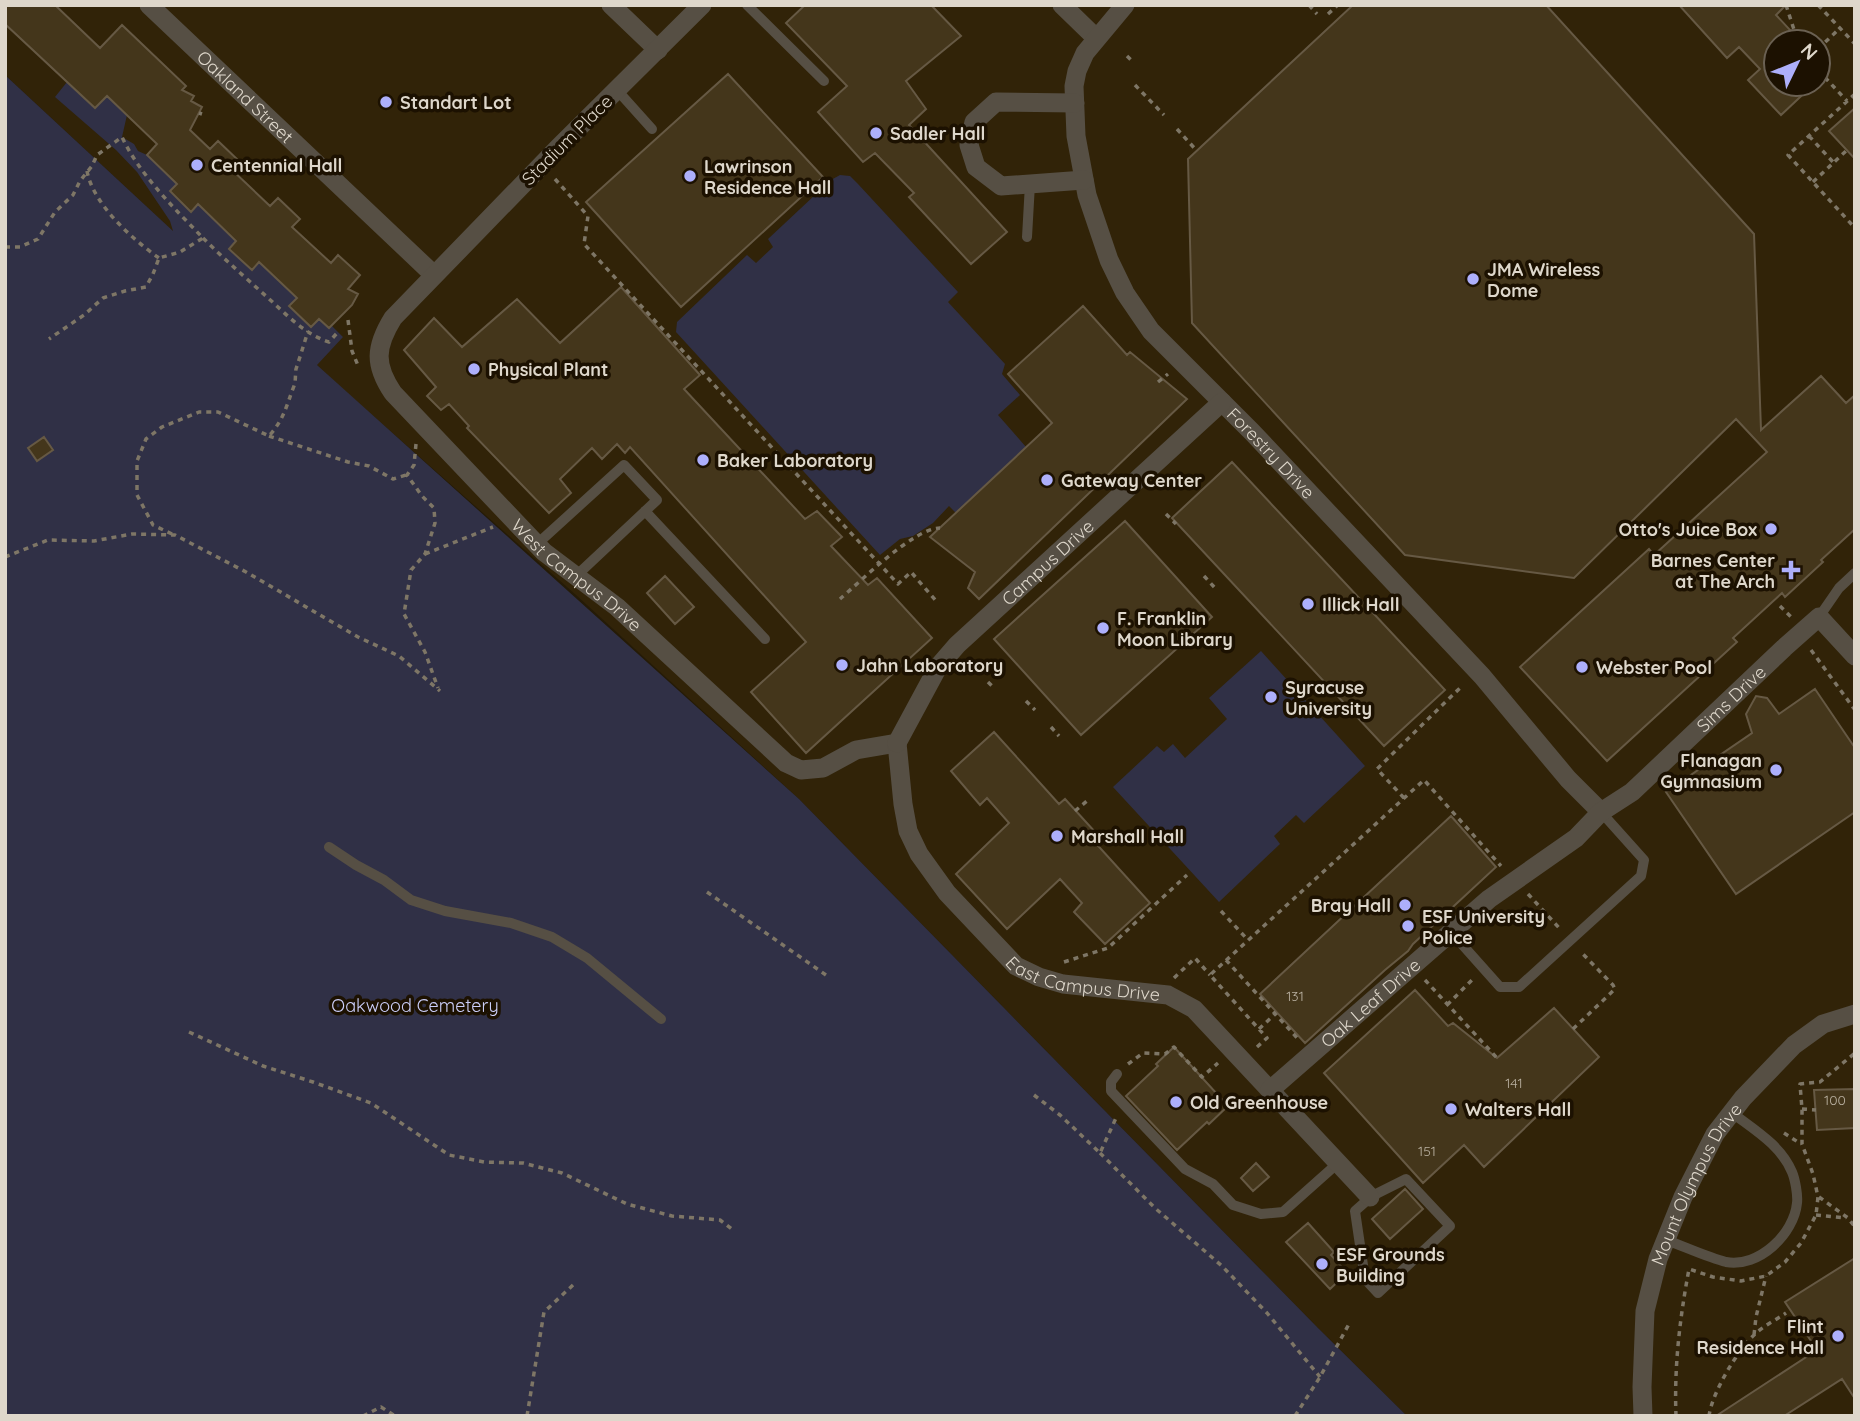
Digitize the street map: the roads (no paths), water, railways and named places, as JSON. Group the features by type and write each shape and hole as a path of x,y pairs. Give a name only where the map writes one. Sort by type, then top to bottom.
{"street":[{"name":"Oakland Street","path":"149,5 433,275"},
{"path":"611,5 658,50"},
{"name":"Stadium Place","path":"433,275 702,5"},
{"path":"1062,5 1096,38"},
{"name":"Forestry Drive","path":"1125,5 1085,53 1074,86 1076,136 1087,195 1109,260 1125,293 1151,331 1271,452 1478,672 1569,779 1601,812"},
{"path":"1075,103 996,102 974,122 969,145 976,167 1001,186 1084,180"},
{"name":"West Campus Drive","path":"433,275 393,318 383,335 379,356 383,378 393,393 536,545 617,607 786,763 801,770 823,768 856,750 897,743"},
{"name":"Campus Drive","path":"897,743 938,667 957,645 1223,402"},
{"path":"1819,617 1855,656"},
{"name":"Sims Drive","path":"1601,812 1632,792 1819,617"},
{"name":"East Campus Drive","path":"897,743 908,831 919,854 947,893 1016,966 1063,984 1168,995 1194,1009 1233,1059 1270,1090 1370,1197"},
{"name":"Oak Leaf Drive","path":"1270,1090 1489,899 1576,838 1601,812"},
{"name":"Mount Olympus Drive","path":"1643,1416 1645,1311 1658,1259 1683,1197 1715,1134 1743,1098 1794,1045 1823,1024 1855,1014"}],"lane":[{"path":"747,5 824,81"},
{"path":"617,90 652,129"},
{"path":"1027,237 1030,184"},
{"path":"536,545 624,465 657,500 576,576"},
{"path":"645,512 765,639"},
{"path":"1819,617 1839,587 1855,573"},
{"path":"1451,932 1500,987 1519,987 1641,876 1644,860 1601,812"},
{"path":"328,847 384,880 411,900 445,911 511,923 552,937 587,958 662,1019"},
{"path":"1117,1074 1111,1082 1111,1091 1185,1169 1213,1184 1233,1205 1261,1214 1283,1212 1338,1163"},
{"path":"1666,1240 1727,1262 1749,1260 1771,1249 1788,1230 1797,1203 1793,1172 1776,1148 1731,1112"},
{"path":"1406,1180 1450,1226 1378,1293 1365,1279 1355,1211 1370,1197 1406,1180"}],"place":[{"name":"Standart Lot","path":"386,102"},
{"name":"Sadler Hall","path":"876,133"},
{"name":"Centennial Hall","path":"197,165"},
{"name":"Lawrinson Residence Hall","path":"690,176"},
{"name":"JMA Wireless Dome","path":"1473,279"},
{"name":"Physical Plant","path":"474,369"},
{"name":"Baker Laboratory","path":"703,460"},
{"name":"Gateway Center","path":"1047,480"},
{"name":"Otto's Juice Box","path":"1771,529"},
{"name":"Barnes Center at The Arch","path":"1791,570"},
{"name":"Illick Hall","path":"1308,604"},
{"name":"F. Franklin Moon Library","path":"1103,628"},
{"name":"Jahn Laboratory","path":"842,665"},
{"name":"Webster Pool","path":"1582,667"},
{"name":"Syracuse University","path":"1271,697"},
{"name":"Flanagan Gymnasium","path":"1776,770"},
{"name":"Marshall Hall","path":"1057,836"},
{"name":"Bray Hall","path":"1405,905"},
{"name":"ESF University Police","path":"1408,926"},
{"name":"Old Greenhouse","path":"1176,1102"},
{"name":"Walters Hall","path":"1451,1109"},
{"name":"ESF Grounds Building","path":"1322,1264"},
{"name":"Flint Residence Hall","path":"1838,1336"}],"park label":[{"name":"Oakwood Cemetery","path":"415,1005"}]}
